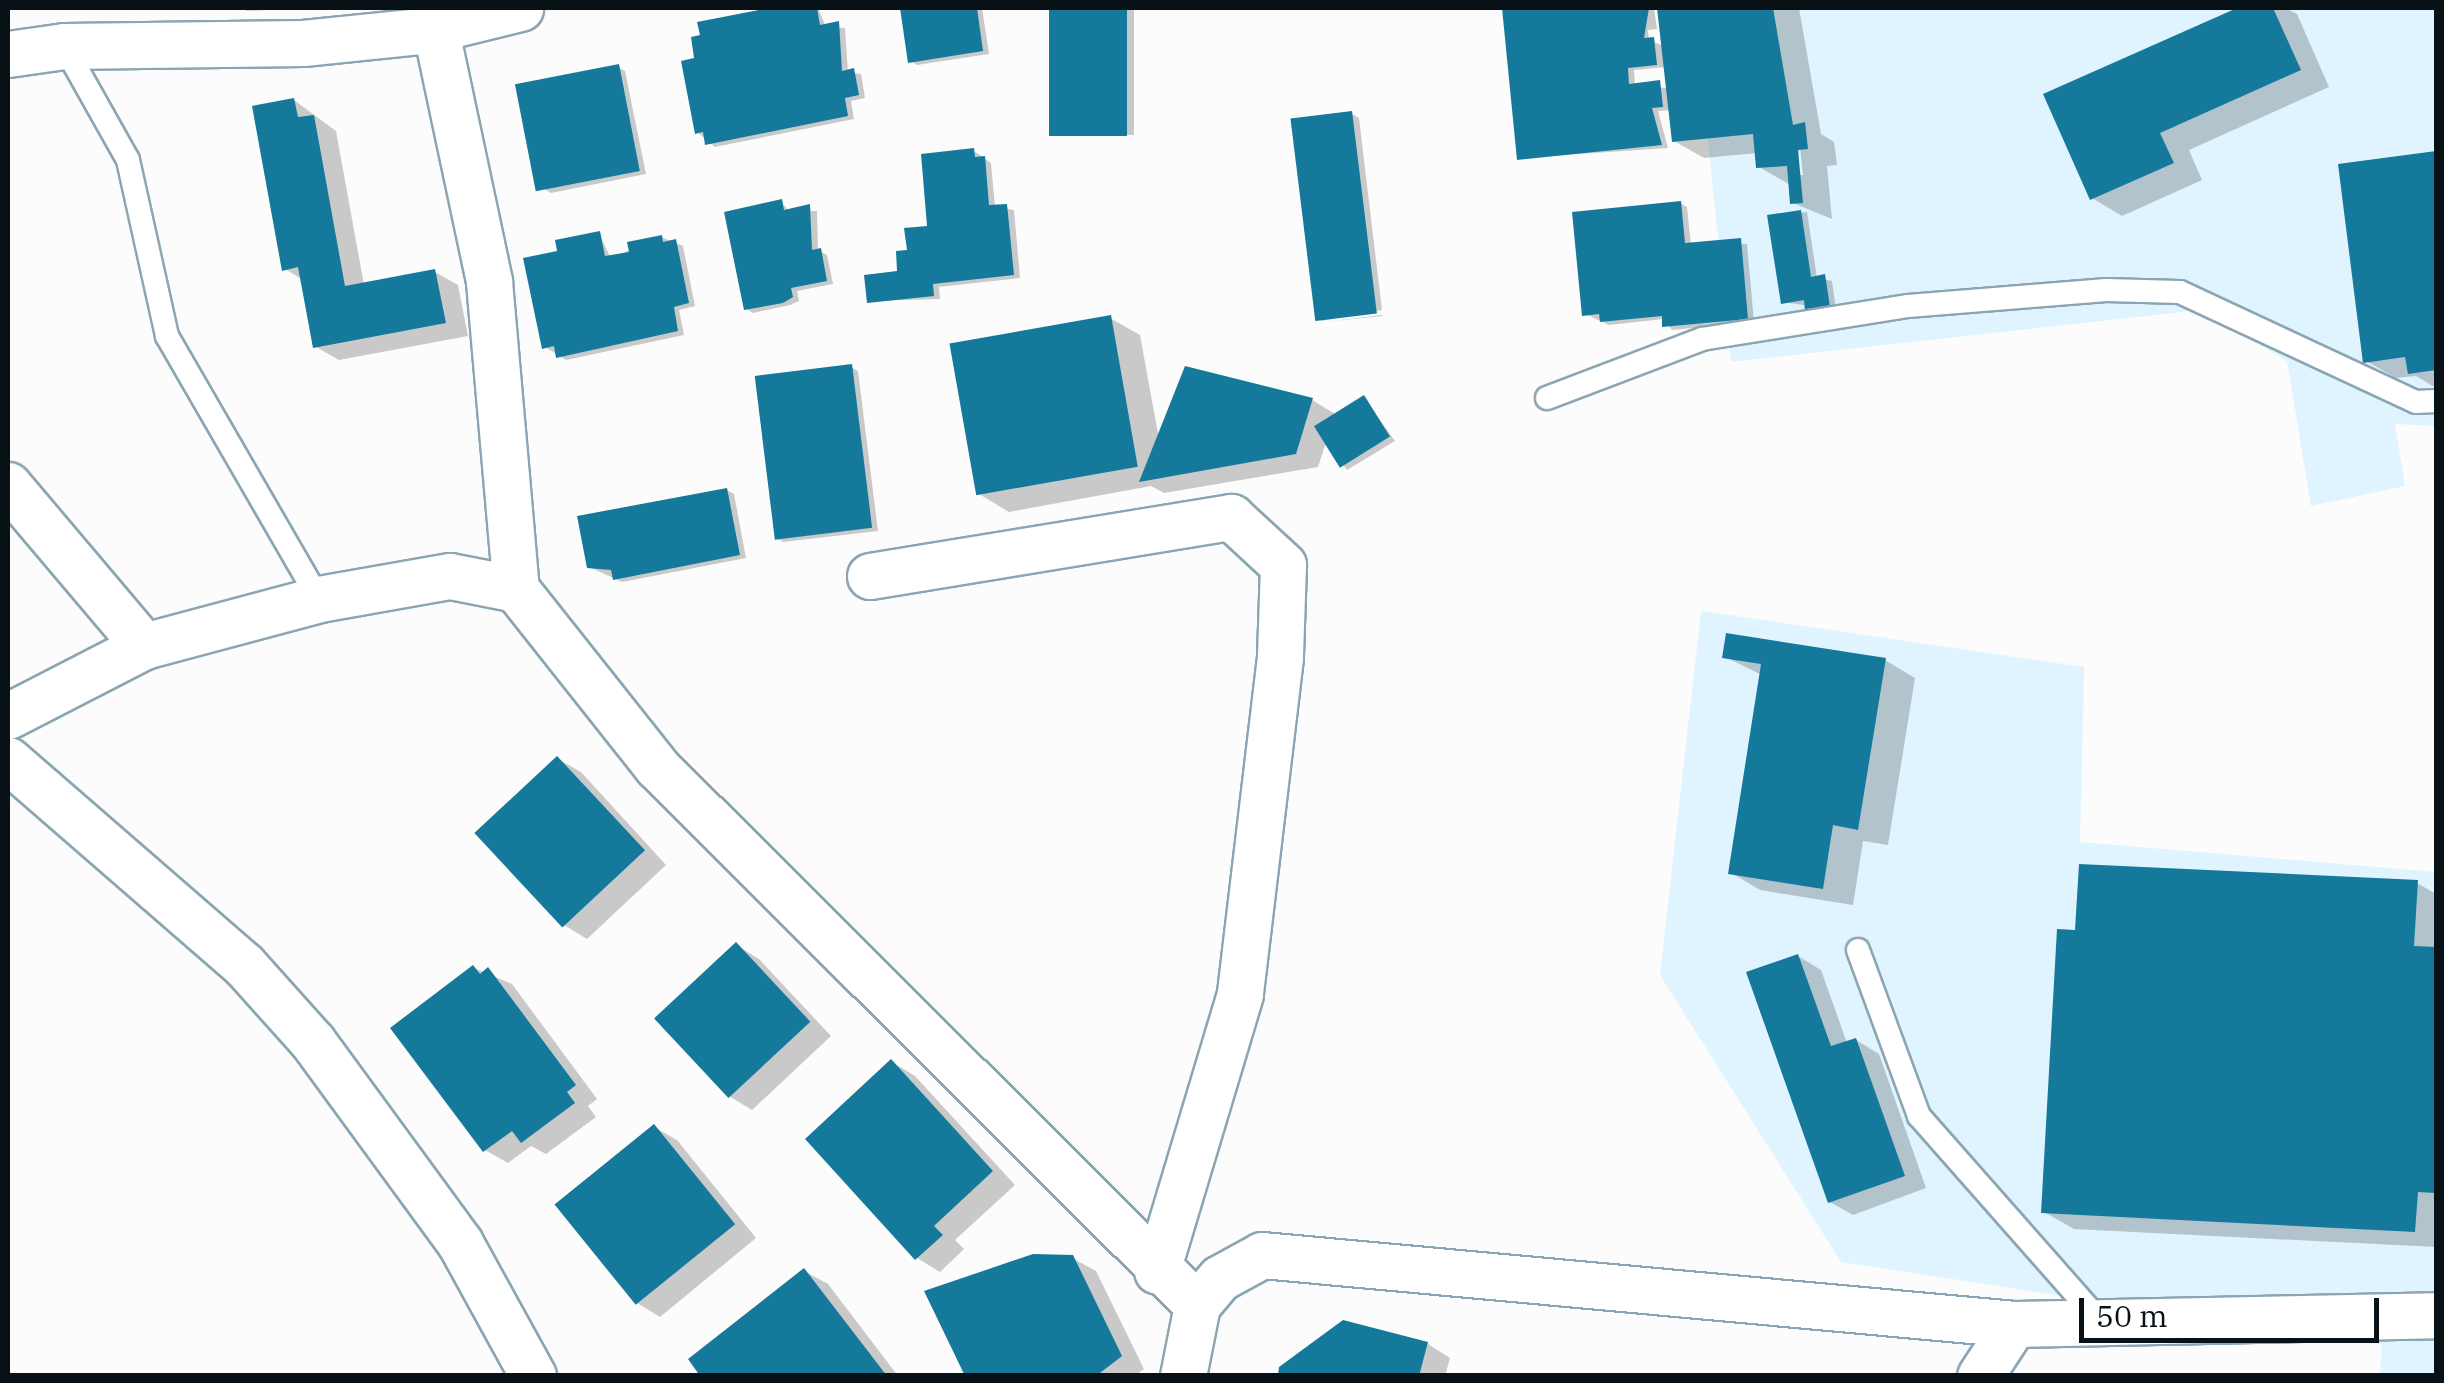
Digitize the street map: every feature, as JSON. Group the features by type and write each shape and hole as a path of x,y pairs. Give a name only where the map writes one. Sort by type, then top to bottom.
{"street":[{"path":"8,54 64,46 302,42 431,18 520,8"},
{"path":"431,18 489,282 516,589 657,767 1157,1271 1197,1305"},
{"path":"8,485 144,646"},
{"path":"870,576 1231,517 1283,565 1280,657 1240,994 1157,1271"},
{"path":"8,716 144,646 319,600 450,576 516,589"},
{"path":"8,760 244,964 313,1042 460,1244 533,1376"},
{"path":"1183,1376 1197,1305 1220,1278 1262,1255 2014,1324 2096,1317 2436,1314"},
{"path":"1980,1376 2014,1324"}],"lane":[{"path":"64,46 128,160 167,336 319,600"},
{"path":"1548,398 1702,339 1908,306 2106,290 2180,292 2416,402 2436,400"},
{"path":"1858,950 1919,1116 2096,1317"}],"shaded area":[{"path":"1694,8 2436,8 2436,426 2395,424 2405,486 2311,506 2287,361 2201,310 1731,362"},
{"path":"1701,611 2084,667 2080,842 2436,872 2436,1375 2380,1375 2382,1345 1841,1262 1660,975"}],"building":[{"path":"769,8 817,8 820,25 839,21 842,71 854,68 859,95 845,98 848,116 705,145 703,132 695,134 681,61 694,58 691,37 700,35 697,22"},
{"path":"900,8 977,8 983,51 908,63"},
{"path":"1049,8 1127,8 1127,136 1049,136"},
{"path":"1502,8 1649,8 1644,38 1654,37 1657,65 1628,68 1629,84 1660,80 1663,107 1652,108 1662,145 1517,160"},
{"path":"1657,8 1773,8 1793,125 1805,122 1808,149 1798,150 1803,203 1790,204 1787,166 1756,168 1753,134 1672,142"},
{"path":"2237,8 2273,8 2301,70 2160,133 2174,163 2090,200 2043,94"},
{"path":"619,64 640,171 536,191 515,84"},
{"path":"294,98 298,117 314,115 345,286 435,269 446,323 313,348 298,267 282,271 252,106"},
{"path":"1352,111 1377,313 1315,321 1290,119"},
{"path":"974,148 975,157 985,156 989,205 1007,204 1014,275 933,284 934,296 867,303 864,275 897,271 896,251 907,250 904,228 927,226 921,154"},
{"path":"2436,151 2436,370 2408,374 2405,357 2363,363 2338,164"},
{"path":"782,199 784,210 810,204 812,250 821,248 827,281 791,288 793,297 783,303 744,310 724,212"},
{"path":"1681,201 1685,243 1741,238 1748,319 1662,327 1662,316 1600,322 1599,314 1582,316 1572,212"},
{"path":"1801,210 1811,277 1825,274 1830,307 1805,312 1804,300 1781,304 1767,215"},
{"path":"600,231 605,256 629,252 627,242 662,235 663,242 676,239 689,303 674,307 678,331 556,358 554,346 542,349 523,258 557,251 555,240"},
{"path":"1111,315 1138,467 976,495 949,343"},
{"path":"852,364 872,528 775,540 755,376"},
{"path":"1185,366 1313,398 1296,454 1139,482"},
{"path":"1364,395 1390,437 1340,468 1314,426"},
{"path":"727,488 740,555 613,580 611,570 587,568 577,516"},
{"path":"1726,633 1886,658 1858,830 1833,825 1823,889 1728,874 1761,664 1722,658"},
{"path":"557,756 645,850 562,927 474,833"},
{"path":"2079,864 2418,880 2414,946 2436,947 2436,1193 2418,1192 2415,1232 2041,1213 2057,929 2075,930"},
{"path":"736,942 810,1022 728,1098 654,1018"},
{"path":"1798,954 1831,1046 1856,1038 1905,1176 1828,1203 1746,972"},
{"path":"473,965 480,974 488,967 576,1085 567,1092 575,1103 521,1143 512,1131 483,1152 390,1028"},
{"path":"891,1059 993,1171 934,1226 943,1235 915,1260 805,1139"},
{"path":"654,1124 735,1224 636,1305 555,1205"},
{"path":"1033,1254 1073,1255 1122,1356 1096,1376 965,1376 924,1291"},
{"path":"804,1268 887,1376 700,1376 688,1359"},
{"path":"1343,1320 1428,1342 1419,1376 1278,1376 1279,1367"}]}
